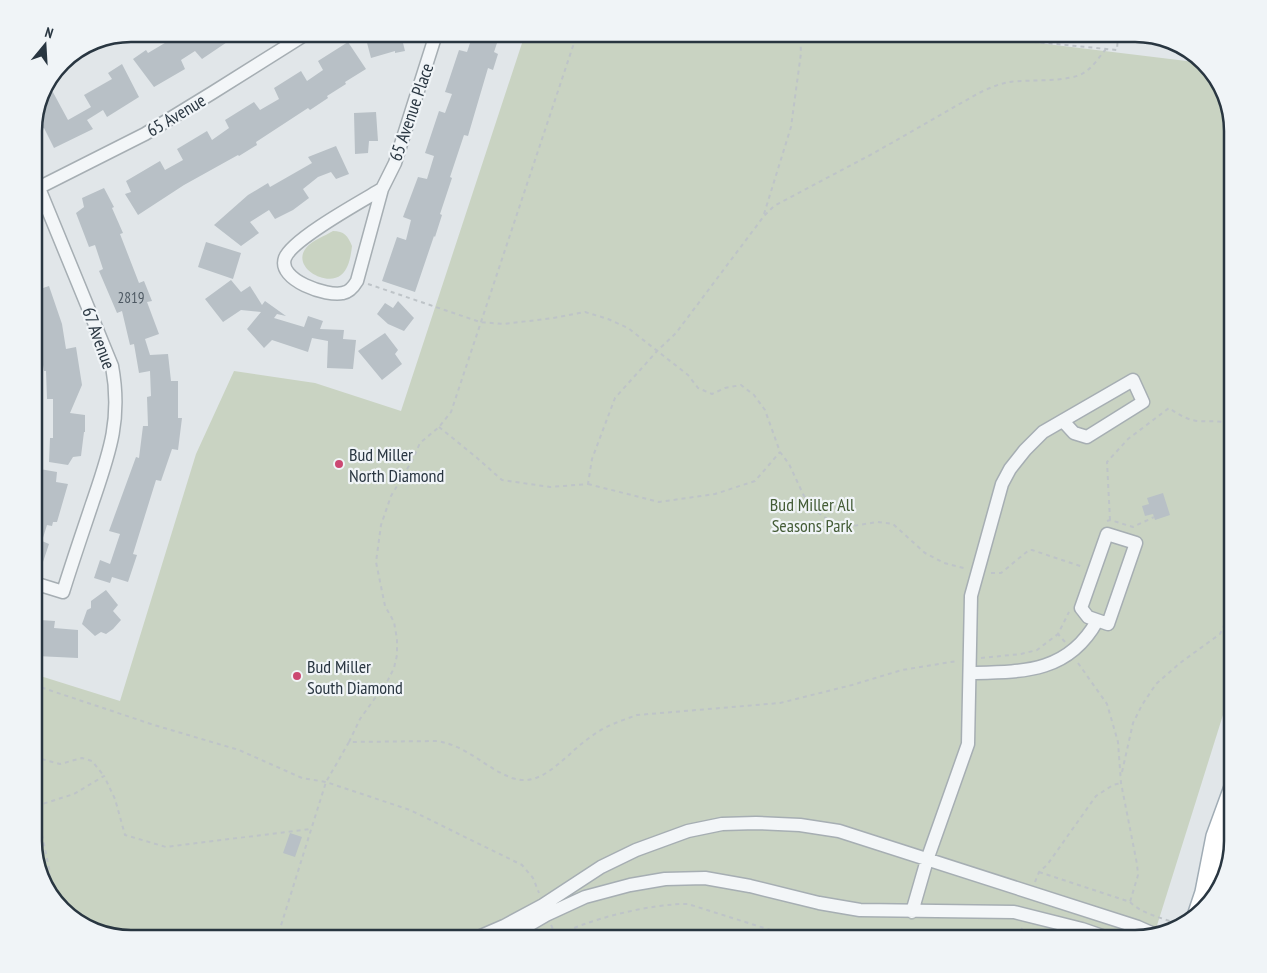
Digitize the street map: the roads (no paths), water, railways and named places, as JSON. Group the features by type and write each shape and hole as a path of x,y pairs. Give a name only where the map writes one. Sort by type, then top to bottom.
{"main road":[{"path":"1200,902 1224,822"},
{"path":"1220,839 1224,834"}],"street":[{"name":"65 Avenue","path":"43,181 145,134 292,43"},
{"name":"65 Avenue Place","path":"382,188 298,241 285,258 285,266 289,274 304,286 330,293 344,294 352,289 357,281 382,188 394,163 433,43"},
{"name":"67 Avenue","path":"43,201 112,366 115,382 116,410 110,449 63,592 43,586"},
{"path":"912,912 968,744 971,596 1002,484 1025,450 1043,432 1133,380 1143,402 1087,437 1074,434 1063,421"},
{"path":"1107,534 1136,543 1108,624 1097,621 1088,617 1081,608 1107,534"},
{"path":"970,673 1000,672 1048,665 1072,652 1088,635 1097,621"},
{"path":"495,930 543,905 601,867 636,850 688,831 722,824 756,823 800,825 839,831 1145,930"},
{"path":"520,930 546,914 585,897 630,885 665,879 706,878 750,886 818,903 860,910 1014,912 1085,930"}],"place":[{"name":"Bud Miller North Diamond","path":"339,464"},
{"name":"Bud Miller South Diamond","path":"297,676"}],"park label":[{"name":"Bud Miller All Seasons Park","path":"812,514"}]}
